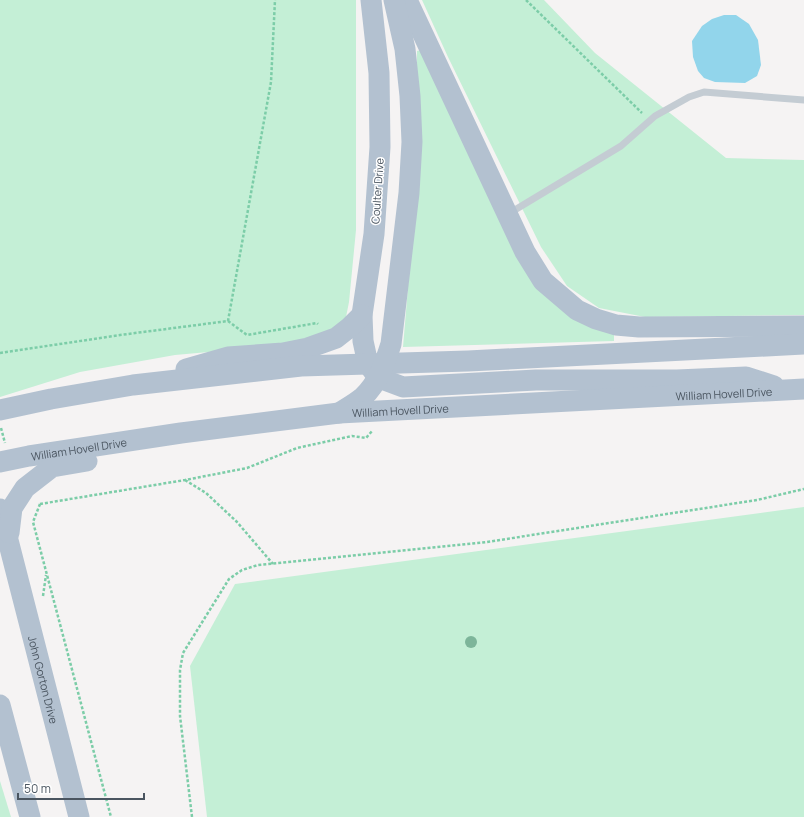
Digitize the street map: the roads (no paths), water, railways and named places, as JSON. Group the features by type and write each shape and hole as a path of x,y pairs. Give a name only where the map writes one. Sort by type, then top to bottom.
{"main road":[{"name":"Coulter Drive","path":"371,0 379,73 380,147 374,234 362,315 363,341 377,368"},
{"path":"339,414 363,397 391,344 409,193 412,142 410,96 405,49 394,0"},
{"path":"407,0 525,252 543,281 577,310 596,319 616,325 639,327 804,326"},
{"path":"133,385 228,357 282,353 308,348 336,338 362,315"},
{"path":"0,410 51,399 133,385 301,366 377,368 476,360 804,344"},
{"path":"377,368 403,387 536,380 677,380 746,377 796,390"},
{"name":"William Hovell Drive","path":"0,462 29,456 181,433 339,414 796,390"},
{"path":"9,542 12,508 25,488 52,467 143,450 181,433"},
{"name":"John Gorton Drive","path":"0,509 79,817"},
{"path":"0,705 30,817"}],"lane":[{"path":"508,215 621,146 655,116 689,97 704,92 804,100"}],"water":[{"path":"724,15 736,15 749,24 758,40 761,65 757,76 745,83 715,82 704,78 698,71 693,57 692,41 702,26 712,19"}]}
